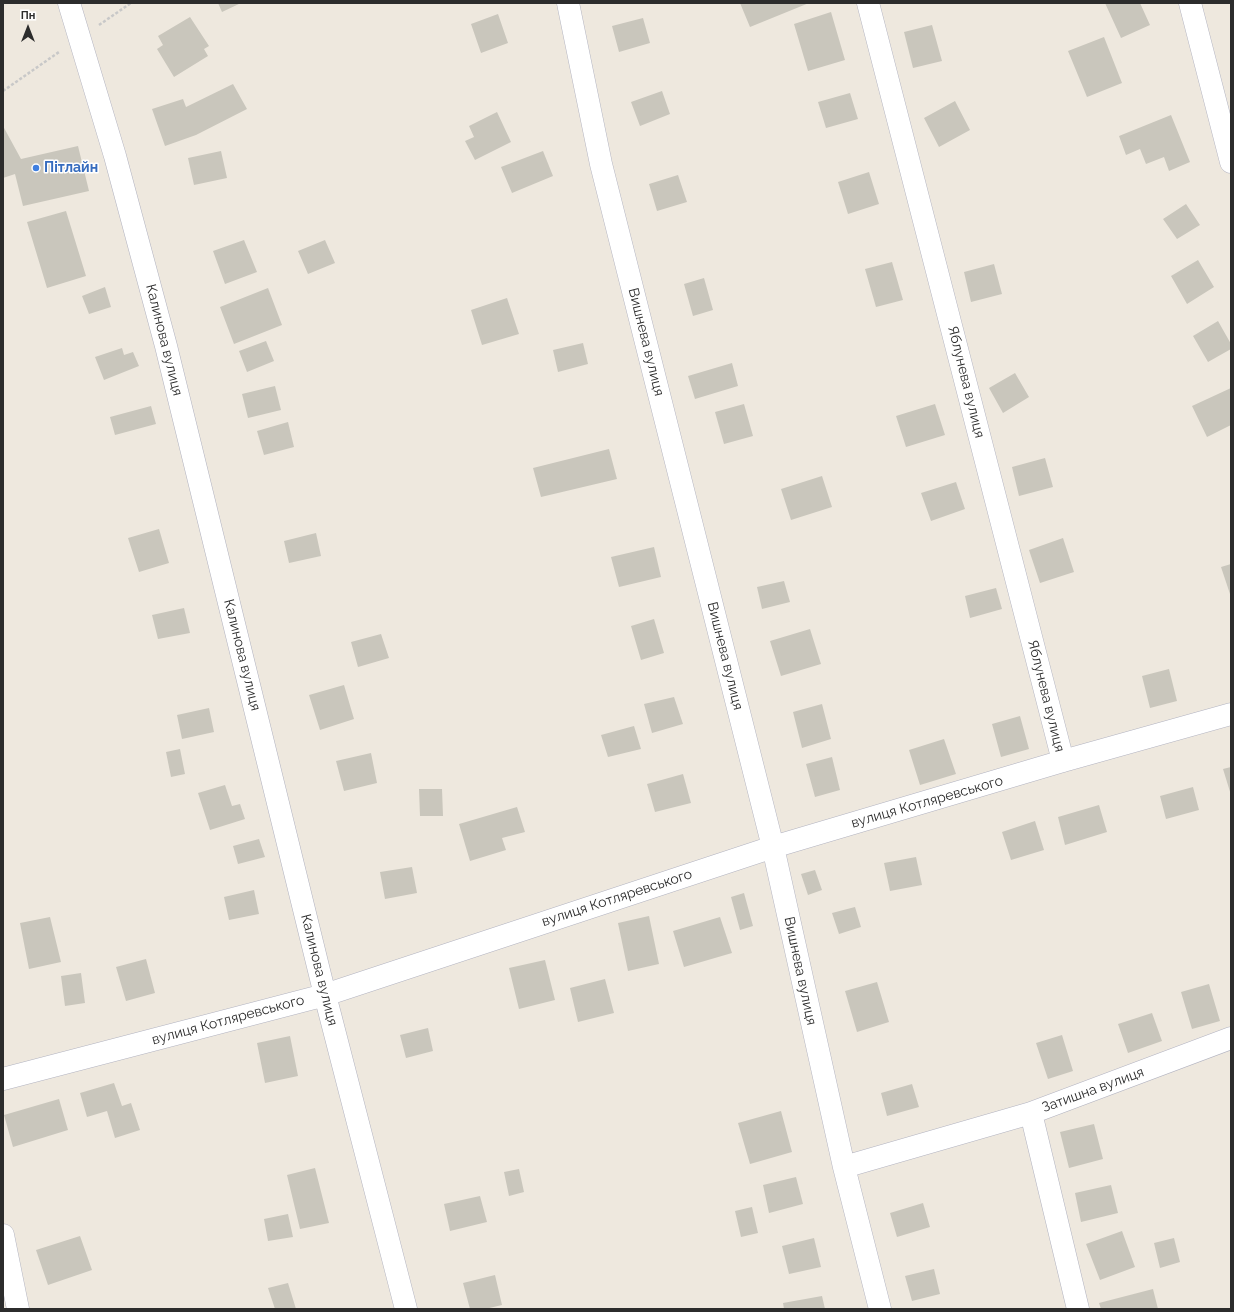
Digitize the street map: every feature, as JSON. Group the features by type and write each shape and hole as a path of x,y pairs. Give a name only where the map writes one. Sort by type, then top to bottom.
{"street":[{"name":"Калинова вулиця","path":"69,3 115,156 166,346 325,995 406,1309"},
{"name":"Вишнева вулиця","path":"568,3 601,164 773,847 844,1167 880,1309"},
{"name":"Яблунева вулиця","path":"868,3 1063,761"},
{"path":"1190,3 1231,162"},
{"name":"вулиця Котляревського","path":"3,1079 325,995 773,847 1063,761 1231,714"},
{"name":"Затишна вулиця","path":"1078,1309 1031,1113 1231,1038"},
{"path":"844,1167 1031,1113"},
{"path":"3,1235 18,1309"}],"building":[{"path":"218,3 241,3 222,12"},
{"path":"740,3 809,3 750,27"},
{"path":"1105,3 1140,3 1150,25 1121,38"},
{"path":"831,12 845,60 808,71 794,24"},
{"path":"498,14 508,43 481,53 471,24"},
{"path":"190,17 209,46 204,49 208,56 174,77 157,49 163,45 158,36"},
{"path":"643,18 650,43 619,52 612,26"},
{"path":"932,25 942,61 913,68 904,32"},
{"path":"1104,37 1122,83 1087,97 1068,51"},
{"path":"233,84 247,109 196,135 165,146 152,109 183,99 186,107"},
{"path":"662,91 670,114 640,126 631,102"},
{"path":"850,93 858,119 826,128 818,102"},
{"path":"955,101 970,130 939,147 924,118"},
{"path":"497,112 511,142 475,160 465,141 474,137 469,126"},
{"path":"1171,115 1190,162 1169,171 1164,157 1146,164 1140,149 1126,155 1119,136"},
{"path":"3,126 21,159 78,146 89,191 23,206 15,174 3,178"},
{"path":"221,151 227,178 194,185 188,158"},
{"path":"543,151 553,176 512,193 501,167"},
{"path":"869,172 879,204 848,214 838,182"},
{"path":"678,175 687,202 657,211 649,184"},
{"path":"1186,204 1200,225 1177,239 1163,219"},
{"path":"66,211 86,276 47,288 27,222"},
{"path":"244,240 257,272 225,284 213,251"},
{"path":"325,240 335,263 308,274 298,251"},
{"path":"1198,260 1214,287 1187,304 1171,276"},
{"path":"892,262 903,300 876,307 865,269"},
{"path":"994,264 1002,294 971,302 964,272"},
{"path":"704,278 713,310 693,316 684,284"},
{"path":"105,287 111,307 89,314 82,296"},
{"path":"268,288 282,325 234,344 220,307"},
{"path":"507,298 519,334 482,345 471,310"},
{"path":"1218,321 1231,344 1231,349 1208,362 1193,336"},
{"path":"266,341 274,361 247,372 239,351"},
{"path":"583,343 588,364 558,372 553,350"},
{"path":"122,348 124,355 133,352 139,366 104,380 95,357"},
{"path":"732,363 738,386 695,399 688,376"},
{"path":"1015,373 1029,397 1003,413 989,388"},
{"path":"275,386 281,410 248,418 242,394"},
{"path":"1231,388 1231,425 1207,437 1192,406"},
{"path":"744,404 753,436 724,444 715,412"},
{"path":"935,404 945,435 906,447 896,416"},
{"path":"151,406 156,424 115,435 110,417"},
{"path":"288,422 294,447 264,455 257,431"},
{"path":"609,449 617,479 541,497 533,468"},
{"path":"1045,458 1053,487 1019,496 1012,467"},
{"path":"822,476 832,507 791,520 781,489"},
{"path":"956,482 965,509 931,521 921,493"},
{"path":"159,529 169,563 139,572 128,538"},
{"path":"316,533 321,556 289,563 284,541"},
{"path":"1063,538 1074,572 1040,583 1029,550"},
{"path":"654,547 661,577 619,587 611,557"},
{"path":"1231,564 1231,597 1221,567"},
{"path":"784,581 790,602 762,609 757,587"},
{"path":"996,588 1002,609 970,618 965,596"},
{"path":"184,608 190,633 158,639 152,615"},
{"path":"654,619 664,653 641,660 631,626"},
{"path":"810,629 821,664 781,676 770,641"},
{"path":"381,634 389,658 358,667 351,642"},
{"path":"1169,669 1177,701 1150,708 1142,676"},
{"path":"344,685 354,719 320,730 309,695"},
{"path":"674,697 683,724 652,733 644,704"},
{"path":"822,704 831,739 802,748 793,712"},
{"path":"209,708 214,732 182,739 177,715"},
{"path":"1020,716 1029,749 1001,757 992,724"},
{"path":"634,726 641,749 608,757 601,735"},
{"path":"944,739 956,774 920,785 909,750"},
{"path":"180,749 185,774 171,777 166,752"},
{"path":"371,753 377,783 344,791 336,761"},
{"path":"832,757 840,790 815,797 806,764"},
{"path":"1231,767 1231,795 1223,769"},
{"path":"683,774 691,803 655,812 647,784"},
{"path":"225,785 232,806 240,804 245,819 210,830 198,793"},
{"path":"1193,787 1199,810 1166,819 1160,796"},
{"path":"419,789 442,789 443,816 420,816"},
{"path":"1099,805 1107,832 1065,845 1058,817"},
{"path":"517,807 525,832 502,838 506,850 470,861 459,824"},
{"path":"1035,821 1044,850 1011,860 1002,832"},
{"path":"259,839 265,857 238,864 233,846"},
{"path":"916,857 922,885 890,891 884,863"},
{"path":"412,867 417,893 385,899 380,872"},
{"path":"815,870 822,890 808,895 801,874"},
{"path":"254,890 259,914 229,920 224,897"},
{"path":"744,893 753,926 740,930 731,897"},
{"path":"855,907 861,927 839,934 832,913"},
{"path":"649,916 659,964 628,971 618,923"},
{"path":"50,917 61,962 29,969 20,923"},
{"path":"720,917 732,953 684,967 673,931"},
{"path":"146,959 155,993 126,1001 116,967"},
{"path":"545,960 555,1000 519,1009 509,968"},
{"path":"81,973 85,1003 65,1006 61,976"},
{"path":"605,979 614,1013 578,1022 570,988"},
{"path":"877,982 889,1022 857,1032 845,991"},
{"path":"1209,984 1220,1021 1192,1029 1181,992"},
{"path":"1152,1013 1162,1041 1128,1053 1118,1024"},
{"path":"428,1028 433,1051 406,1058 400,1035"},
{"path":"1062,1035 1073,1071 1048,1079 1036,1043"},
{"path":"290,1036 298,1076 265,1083 257,1043"},
{"path":"114,1083 122,1106 131,1103 140,1130 115,1138 107,1111 87,1117 80,1093"},
{"path":"912,1084 919,1107 887,1116 881,1093"},
{"path":"59,1099 68,1130 13,1147 4,1115"},
{"path":"781,1111 792,1152 750,1164 738,1123"},
{"path":"1094,1124 1103,1159 1069,1168 1060,1132"},
{"path":"315,1168 329,1223 300,1229 287,1175"},
{"path":"519,1169 524,1192 509,1196 504,1172"},
{"path":"796,1177 803,1204 769,1213 763,1185"},
{"path":"1111,1185 1118,1213 1081,1222 1075,1193"},
{"path":"480,1196 487,1222 450,1231 444,1204"},
{"path":"923,1203 930,1227 897,1237 890,1213"},
{"path":"752,1207 758,1233 741,1237 735,1211"},
{"path":"288,1214 293,1237 268,1241 264,1219"},
{"path":"1122,1231 1135,1267 1100,1280 1086,1244"},
{"path":"80,1236 92,1270 48,1285 36,1250"},
{"path":"814,1238 821,1267 789,1274 782,1246"},
{"path":"1174,1238 1180,1262 1160,1268 1154,1243"},
{"path":"934,1269 940,1294 912,1301 905,1276"},
{"path":"495,1275 502,1305 485,1309 470,1309 463,1283"},
{"path":"288,1283 296,1309 275,1309 268,1288"},
{"path":"1153,1289 1158,1309 1101,1309 1099,1303"},
{"path":"822,1296 825,1309 784,1309 783,1303"}],"place":[{"name":"Пітлайн","path":"36,168"}]}
